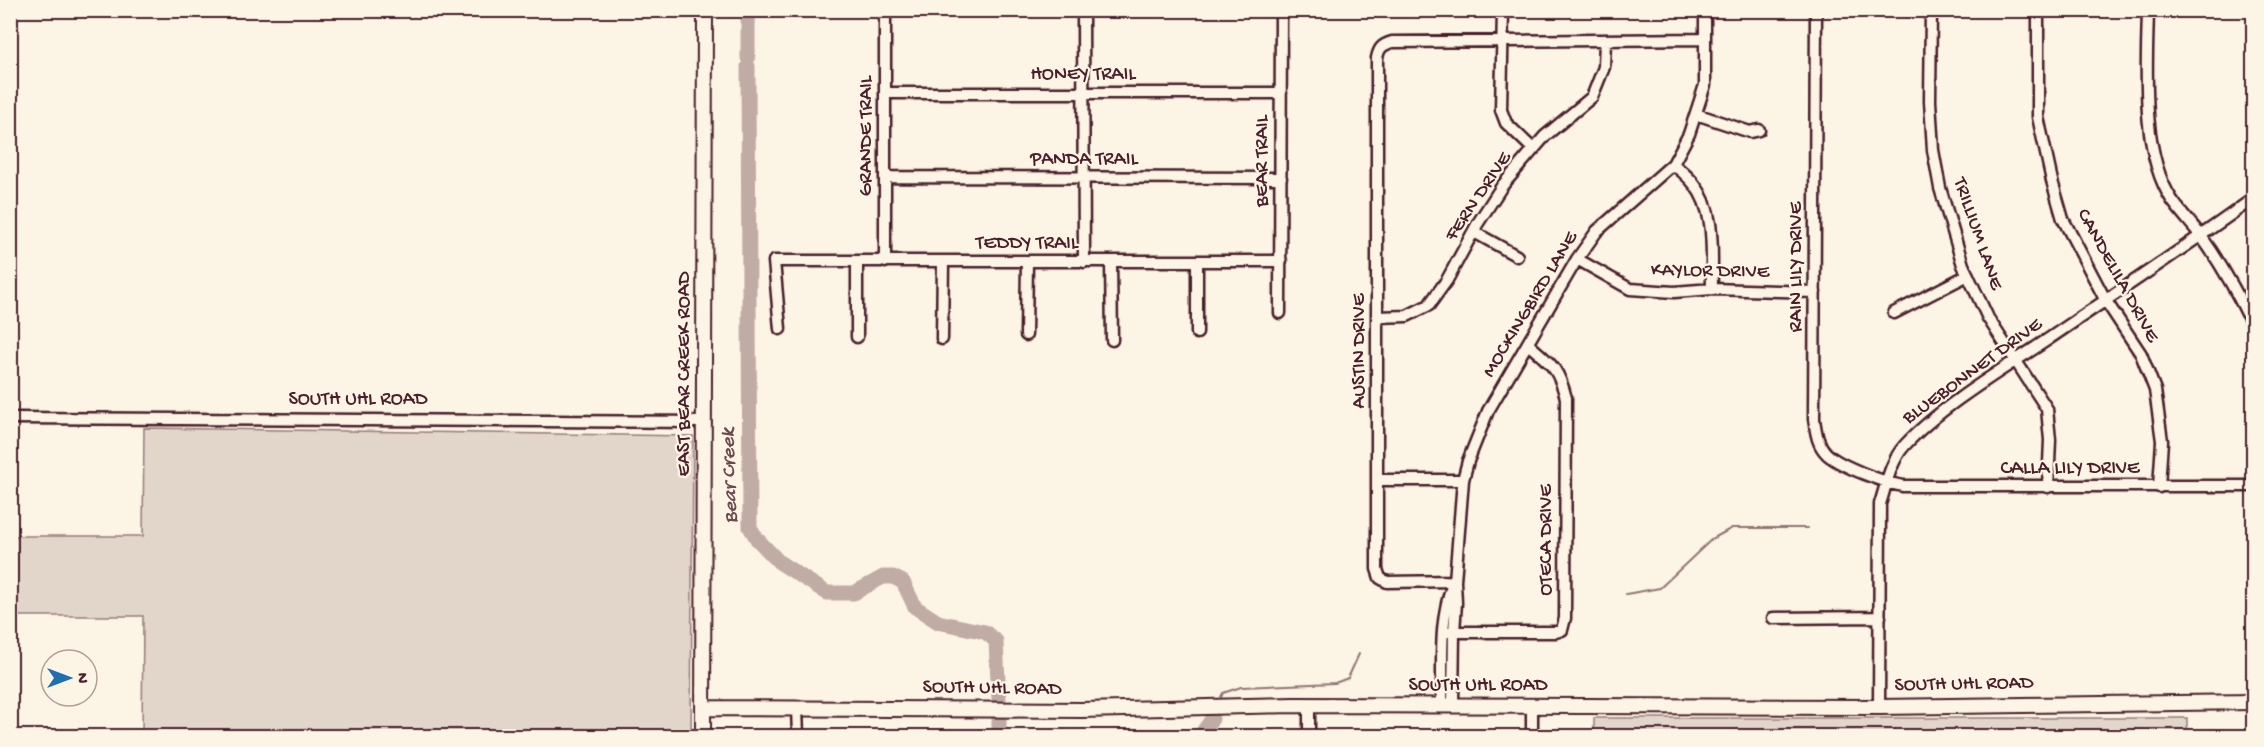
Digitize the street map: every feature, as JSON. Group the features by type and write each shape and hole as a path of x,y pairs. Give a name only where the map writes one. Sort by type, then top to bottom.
{"main road":[{"name":"EAST BEAR CREEK ROAD","path":"703,736 705,10"},
{"name":"SOUTH UHL ROAD","path":"703,708 1082,710 1309,705 1879,706 2253,702"}],"street":[{"name":"GRANDE TRAIL","path":"885,10 885,262"},
{"path":"1083,10 1084,262"},
{"name":"BEAR TRAIL","path":"1281,10 1281,312"},
{"path":"1503,10 1501,110 1506,123 1533,149"},
{"name":"MOCKINGBIRD LANE","path":"1448,705 1448,632 1456,603 1455,581 1463,480 1468,460 1488,411 1577,259 1598,231 1673,164 1689,134 1705,85 1706,10"},
{"name":"RAIN LILY DRIVE","path":"1816,10 1814,419 1817,439 1827,454 1887,483"},
{"name":"TRILLIUM LANE","path":"1931,10 1930,101 1933,150 1940,188 1968,275 1988,318 2047,409 2050,440 2048,487"},
{"name":"CANDELILA DRIVE","path":"2038,10 2038,117 2052,181 2063,219 2106,301 2141,354 2155,390 2162,441 2159,487"},
{"path":"2148,10 2147,98 2160,174 2172,200 2201,236 2240,297 2253,328"},
{"path":"1504,40 1705,39"},
{"name":"AUSTIN DRIVE","path":"1455,581 1387,582 1380,578 1377,569 1377,58 1379,49 1384,44 1392,42 1504,40"},
{"name":"FERN DRIVE","path":"1378,316 1407,316 1429,305 1447,280 1502,186 1545,136 1592,97 1604,68 1605,40"},
{"name":"HONEY TRAIL","path":"885,93 1281,93"},
{"path":"1696,114 1750,132 1759,130"},
{"path":"1673,164 1694,183 1704,198 1710,217 1712,289"},
{"name":"PANDA TRAIL","path":"886,177 1281,178"},
{"name":"BLUEBONNET DRIVE","path":"1879,706 1880,504 1903,447 1932,421 2015,361 2201,236 2253,198"},
{"path":"1474,232 1517,256"},
{"name":"KAYLOR DRIVE","path":"1577,259 1630,289 1674,292 1712,289 1815,292"},
{"name":"TEDDY TRAIL","path":"780,329 774,261 1281,261"},
{"path":"1197,261 1197,333"},
{"path":"857,262 857,337"},
{"path":"942,339 943,262"},
{"path":"1026,335 1027,262"},
{"path":"1111,262 1112,340"},
{"path":"1894,312 1968,275"},
{"name":"OTECA DRIVE","path":"1448,632 1556,632 1563,630 1565,618 1566,398 1561,376 1555,367 1528,344"},
{"name":"SOUTH UHL ROAD","path":"10,418 705,422"},
{"path":"1377,480 1463,480"},
{"name":"CALLA LILY DRIVE","path":"1887,483 1919,487 2253,486"},
{"path":"1773,618 1880,617"},
{"path":"1309,705 1309,736"},
{"path":"1532,705 1532,736"},
{"path":"797,708 798,736"}],"shaded area":[{"path":"144,428 693,436 691,736 142,736 143,616 11,616 10,536 143,536"},
{"path":"1594,718 2187,718 2187,736 1594,736"}],"waterway":[{"name":"Bear Creek","path":"748,10 748,58"},
{"name":"Bear Creek","path":"748,66 750,527 757,539 779,562 827,593 854,593 883,577 893,577 903,582 915,607 938,622 985,632 996,641 999,699"},
{"path":"1626,594 1660,588 1712,539 1732,528 1807,528"},
{"path":"1221,697 1223,693 1241,687 1335,683 1348,678 1359,654"},
{"name":"Bear Creek","path":"999,714 999,731 1003,736"},
{"path":"1200,736 1212,719"}]}
